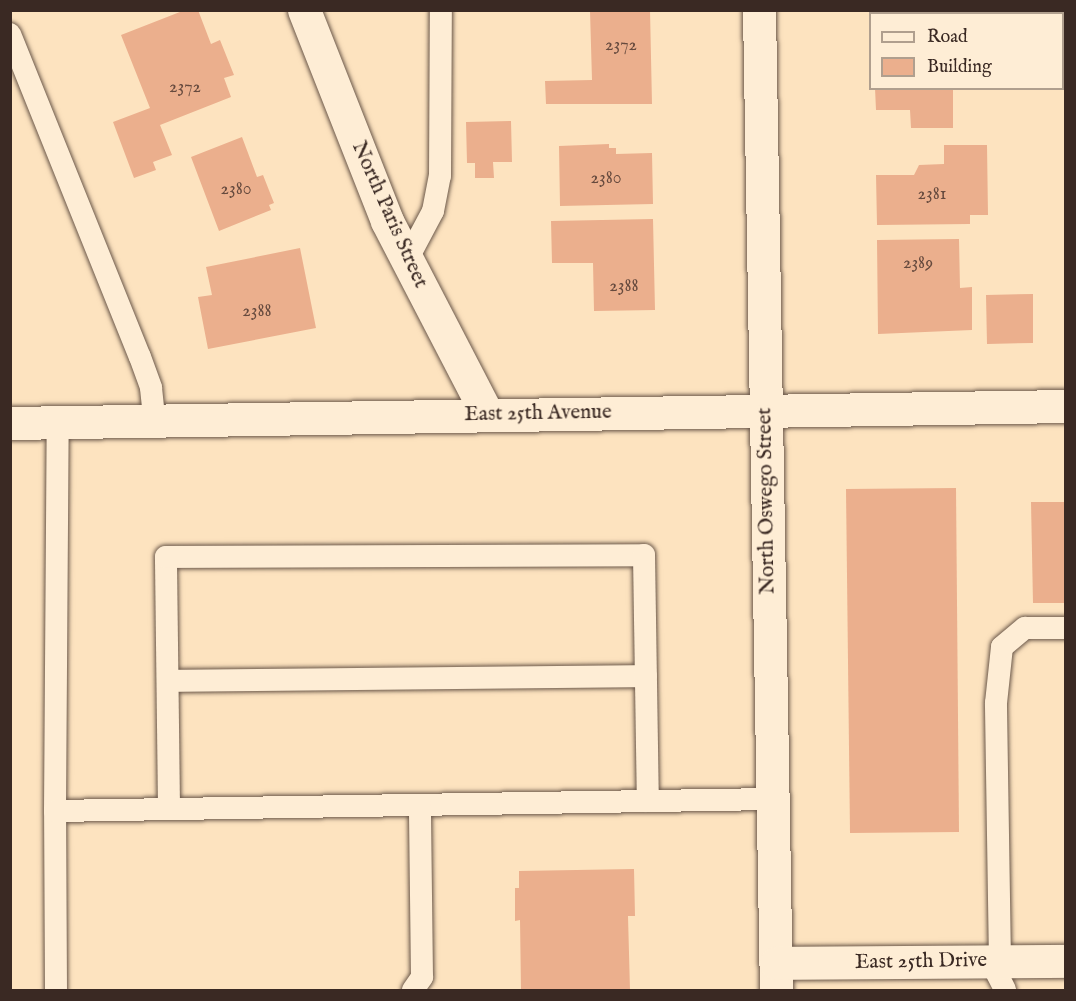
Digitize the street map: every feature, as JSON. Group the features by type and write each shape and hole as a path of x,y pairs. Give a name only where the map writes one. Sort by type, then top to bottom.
{"street":[{"name":"North Paris Street","path":"304,10 387,221 488,414"},
{"name":"North Oswego Street","path":"759,10 776,977"},
{"name":"East 25th Avenue","path":"10,423 1065,406"},
{"name":"East 25th Drive","path":"776,977 999,971 1065,961"}],"lane":[{"path":"407,260 433,211 440,176 441,10"},
{"path":"10,34 140,357 151,388 154,419"},
{"path":"56,990 58,421"},
{"path":"169,807 166,557 644,555 648,801"},
{"path":"999,971 996,703 1002,647 1025,628 1065,628"},
{"path":"168,681 646,676"},
{"path":"55,811 169,807 772,799"},
{"path":"420,805 421,986"}],"building":[{"path":"185,10 198,10 211,44 220,40 234,75 224,78 231,97 160,125 172,155 153,162 156,170 134,178 113,122 150,108 121,35"},
{"path":"650,10 652,104 546,104 545,81 592,80 590,11"},
{"path":"875,90 953,90 953,128 911,128 910,110 876,110"},
{"path":"511,121 512,162 493,162 494,178 475,178 475,163 467,163 466,122"},
{"path":"242,137 257,177 263,175 274,203 269,205 271,210 219,231 191,157"},
{"path":"609,144 609,148 616,148 616,154 652,153 653,204 560,206 559,146"},
{"path":"944,145 987,145 988,215 970,215 970,224 877,225 876,175 914,175 919,165 944,164"},
{"path":"653,219 655,310 594,311 593,263 552,263 551,221"},
{"path":"959,239 960,288 972,287 972,330 878,334 877,240"},
{"path":"300,248 316,328 208,349 198,297 212,295 206,267"},
{"path":"1033,294 1033,343 987,344 986,295"},
{"path":"956,488 959,832 850,833 846,489"},
{"path":"1031,502 1066,502 1066,603 1033,603"},
{"path":"634,869 635,916 628,916 630,990 521,990 520,920 515,921 515,888 519,888 519,871"}]}
